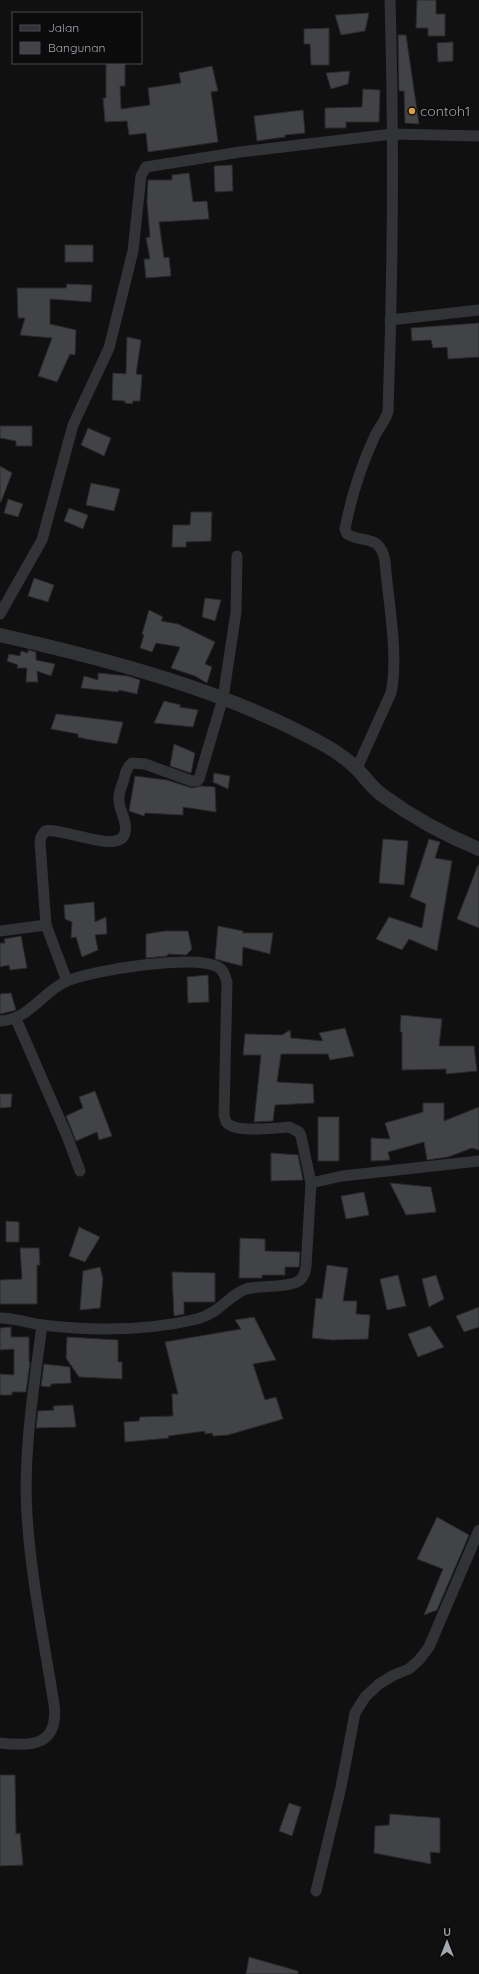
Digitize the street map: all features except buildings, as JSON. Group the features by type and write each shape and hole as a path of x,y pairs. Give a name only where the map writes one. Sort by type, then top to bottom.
{"street":[{"path":"357,768 391,693 393,684 393,648 385,562 382,550 370,540 347,534 345,529 364,462 374,436 388,411 392,134 390,0"},
{"path":"0,614 42,540 73,425 109,348 133,251 141,176 146,167 240,152 392,134 479,136"},
{"path":"390,320 479,310"},
{"path":"66,981 46,925 40,849 41,836 46,831 56,829 108,843 117,842 124,835 125,828 119,796 126,770 132,763 145,764 192,781 198,781 223,698 236,612 237,556"},
{"path":"0,635 48,646 129,668 223,698 316,741 340,755 357,768 380,794 440,832 479,849"},
{"path":"0,931 46,925"},
{"path":"0,1021 16,1018 66,981 129,966 184,962 209,964 219,967 224,973 227,982 225,1120 228,1124 233,1126 250,1129 289,1127 295,1129 299,1132 304,1143 311,1183 306,1267 299,1282 292,1284 257,1286 245,1290 212,1313 198,1318 158,1326 114,1329 42,1325 0,1318"},
{"path":"16,1018 67,1136 80,1171"},
{"path":"311,1183 342,1176 479,1161"},
{"path":"0,1743 19,1745 42,1740 49,1734 55,1724 54,1704 27,1515 27,1455 30,1412 42,1325"},
{"path":"316,1891 355,1713 365,1697 378,1684 409,1669 419,1660 429,1647 479,1530"}],"place":[{"name":"contoh1","path":"412,111"}]}
